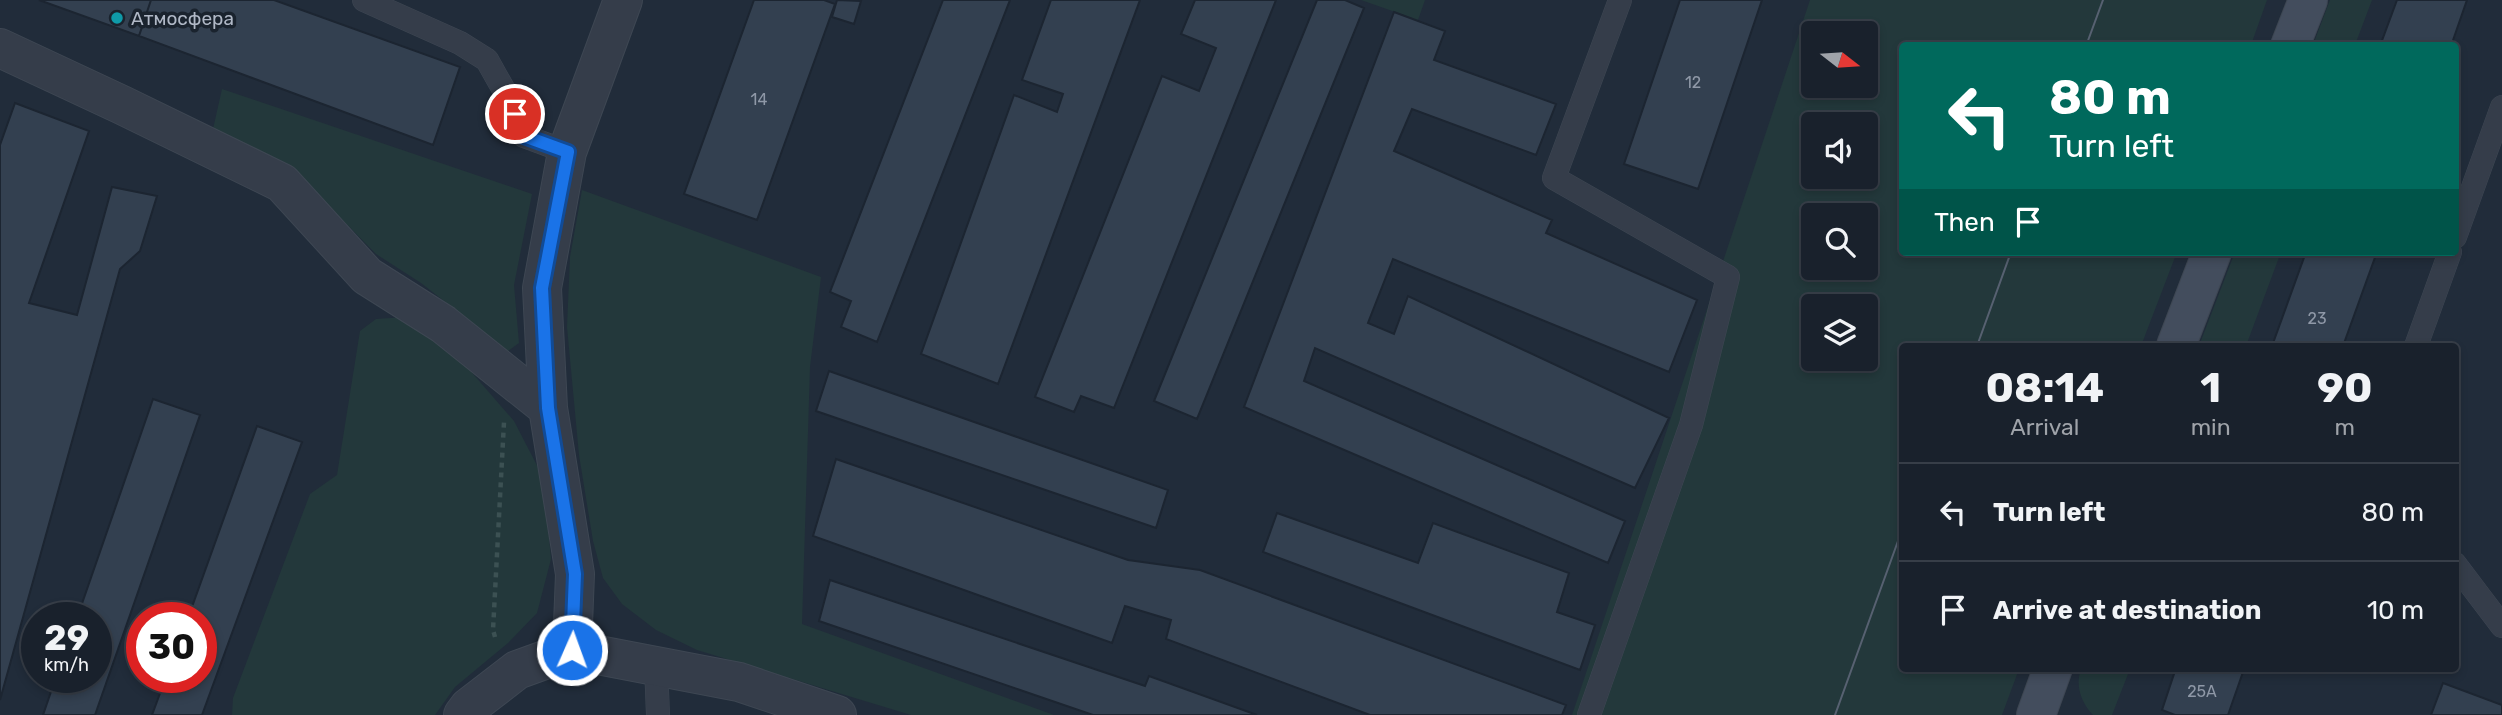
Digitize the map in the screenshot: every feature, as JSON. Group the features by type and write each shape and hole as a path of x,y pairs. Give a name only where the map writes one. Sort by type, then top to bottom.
{"main road":[{"path":"2292,42 2308,0"},
{"path":"2177,343 2210,256"},
{"path":"2036,715 2052,672"}],"street":[{"path":"572,650 575,574 548,408 542,288 568,152 623,0"},
{"path":"0,48 282,183 367,276 443,324 548,408"},
{"path":"463,715 469,707 517,670 572,650 739,682 837,715"}],"lane":[{"path":"364,0 460,43 487,60 505,92 524,136 568,152"},
{"path":"1589,715 1691,425 1728,277 1554,178 1620,0"},
{"path":"2459,226 2502,107"},
{"path":"2417,343 2449,256"},
{"path":"2459,569 2502,626"},
{"path":"656,665 658,715"}],"path":[{"path":"506,375 493,630 506,679"}],"green space":[{"path":"1361,0 1425,0 1418,20"},
{"path":"1810,0 2267,0 2252,42 1899,42 1899,256 2175,256 2142,343 1899,343 1899,672 2018,672 2002,715 1572,715 1801,27 1801,98 1878,98 1878,21 1803,21"},
{"path":"2330,0 2372,0 2356,42 2314,42"},
{"path":"222,89 532,194 514,285 519,343 508,351 421,283 376,254 286,163 213,129"},
{"path":"582,190 821,277 810,367 802,624 1054,715 911,715 697,650 656,630 622,604 603,578 593,541 579,455 567,327 570,257"},
{"path":"2233,256 2280,256 2247,343 2200,343"},
{"path":"406,317 467,367 514,421 544,479 551,559 537,613 508,643 455,687 435,715 232,715 233,698 310,494 337,475 360,331 376,319"},
{"path":"2080,672 2129,672 2112,715 2093,715 2080,694"}],"building":[{"name":"Атмосфера","path":"39,0 151,0 139,36"},
{"path":"151,0 274,0 460,67 433,145 139,36"},
{"path":"754,0 824,0 835,4 757,220 684,194"},
{"path":"837,0 861,1 854,24 832,17"},
{"path":"943,0 1010,0 877,342 841,327 851,301 830,292"},
{"path":"1051,0 1140,0 998,384 921,354 1014,95 1057,112 1063,94 1022,80"},
{"path":"1195,0 1276,0 1114,408 1081,396 1074,412 1035,397 1162,76 1199,91 1216,48 1181,34"},
{"path":"1317,0 1345,0 1364,8 1197,419 1154,401"},
{"path":"1680,0 1762,0 1698,189 1624,164"},
{"path":"2397,0 2467,0 2452,42 2381,42"},
{"path":"1394,12 1445,31 1434,60 1556,104 1536,155 1412,109 1394,151 1552,220 1546,233 1697,300 1669,372 1393,259 1368,323 1394,334 1408,296 1669,418 1635,488 1315,348 1304,381 1625,521 1608,563 1244,407"},
{"path":"15,103 89,131 29,303 77,315 112,187 157,196 140,251 120,269 27,602 21,602 21,625 0,700 0,145"},
{"path":"2305,256 2376,256 2344,343 2273,343"},
{"path":"829,371 1168,490 1156,528 816,411"},
{"path":"153,399 200,415 135,602 126,602 126,626 112,666 112,602 83,602"},
{"path":"257,426 302,442 217,674 217,602 194,602"},
{"path":"836,459 1128,560 1200,570 1566,705 1562,715 1370,715 1166,639 1171,620 1125,606 1112,643 813,536"},
{"path":"1277,513 1418,563 1433,523 1569,573 1557,612 1595,625 1580,670 1263,552"},
{"path":"830,580 1145,686 1149,676 1257,715 1093,715 819,621"},
{"path":"2175,672 2243,672 2228,715 2175,715 2162,710"},
{"path":"2443,683 2502,705 2502,715 2431,715"},
{"path":"51,693 103,693 95,715 43,715"},
{"path":"160,693 210,693 202,715 152,715"}],"tram line":[{"path":"2087,42 2103,0"},
{"path":"1978,343 2010,256"},
{"path":"1835,715 1899,538"}],"place":[{"name":"Атмосфера","path":"117,18"}],"route":[{"path":"515,114 524,136 568,152 542,288 548,408 575,574 572,650"}]}
